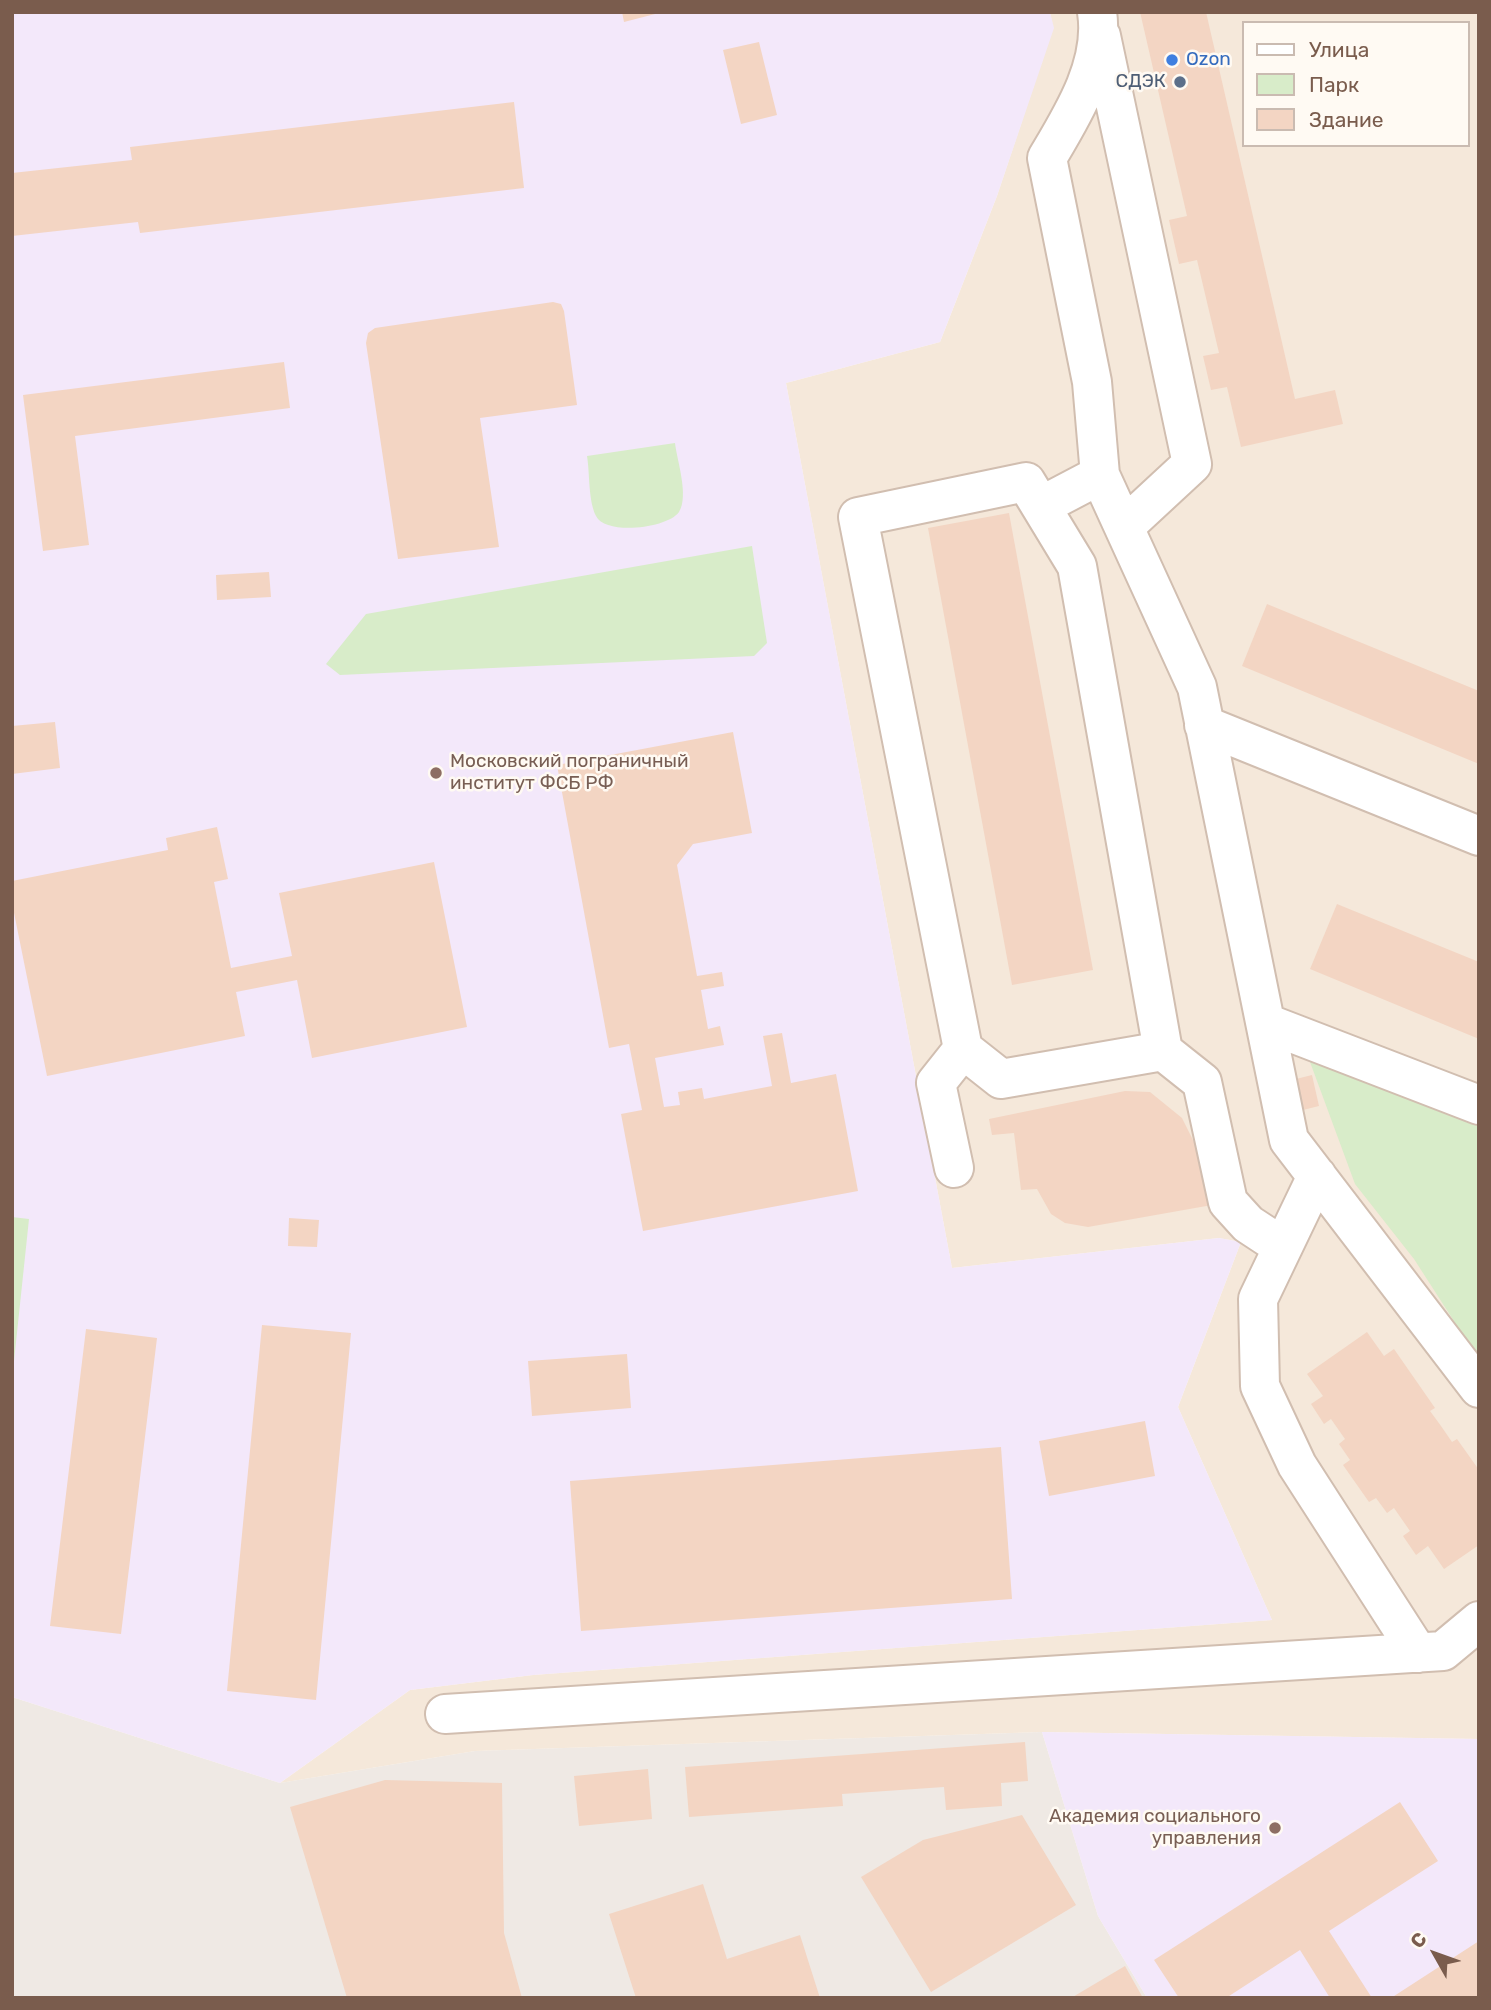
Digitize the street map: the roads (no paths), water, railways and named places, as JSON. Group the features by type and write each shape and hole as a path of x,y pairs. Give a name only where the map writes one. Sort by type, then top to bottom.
{"lane":[{"path":"1098,21 1081,100 1047,158 1092,382 1100,475 1197,687 1289,1140 1479,1388"},
{"path":"1098,21 1192,464 1124,527"},
{"path":"1041,506 1100,475"},
{"path":"1163,1051 1001,1079 963,1049 858,517 1026,482 1077,566 1163,1051 1202,1082 1228,1202 1248,1224 1283,1247"},
{"path":"1204,725 1479,835"},
{"path":"1266,1023 1479,1105"},
{"path":"954,1168 936,1083 963,1049"},
{"path":"1317,1176 1258,1299 1260,1385 1297,1465 1418,1653"},
{"path":"445,1714 1443,1651 1479,1621"}],"place":[{"name":"Ozon","path":"1172,60"},
{"name":"СДЭК","path":"1180,82"},
{"name":"Московский пограничный институт ФСБ РФ","path":"436,773"},
{"name":"Академия социального управления","path":"1275,1828"}]}
